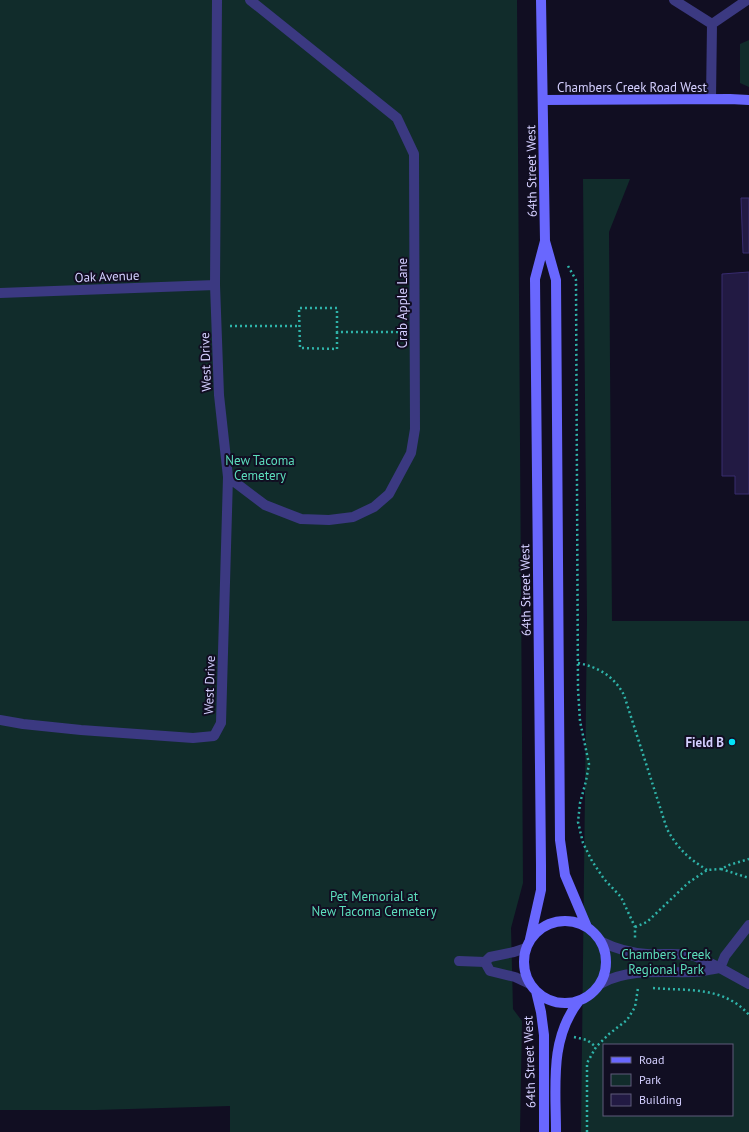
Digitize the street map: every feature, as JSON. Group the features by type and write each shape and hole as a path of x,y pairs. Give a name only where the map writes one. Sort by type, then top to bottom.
{"street":[{"name":"West Drive","path":"0,720 81,730 193,738 214,736 221,723 228,477 219,395 215,285 217,0"},
{"name":"Crab Apple Lane","path":"228,477 265,505 301,519 329,520 353,517 374,507 389,494 411,453 415,430 414,154 397,118 250,0"},
{"name":"Chambers Creek Road West","path":"541,0 543,100 749,100"},
{"path":"674,0 712,24"},
{"path":"712,24 747,0"},
{"path":"711,99 712,24"},
{"name":"64th Street West","path":"543,100 545,241 556,280 560,840 565,875 587,927"},
{"name":"64th Street West","path":"528,944 541,890 535,279 545,241"},
{"name":"Oak Avenue","path":"0,293 215,285"},
{"path":"485,962 490,956 514,952 528,944 545,926 569,921 587,927 593,931 602,942 606,952 607,965 602,983"},
{"path":"720,968 725,956 749,925"},
{"path":"602,942 612,947 648,954 694,956 749,984"},
{"path":"528,944 524,958 524,970 533,988"},
{"path":"458,961 485,962"},
{"path":"485,962 490,971 515,977 550,1001 563,1004 576,1003 596,990 602,983 610,979 649,972 695,972 720,968"},
{"name":"64th Street West","path":"533,988 541,1012 544,1035 544,1132"},
{"name":"64th Street West","path":"556,1132 556,1079 559,1043 564,1026 571,1011 579,1001"}],"path":[{"path":"565,261 576,280 578,663 580,721 589,764 580,803 578,822 583,843 592,861 604,879 620,897 635,927 647,922 688,883 707,870 721,869 749,878"},
{"path":"299,308 337,308 337,332 337,349 300,348 299,308"},
{"path":"216,326 299,326"},
{"path":"337,332 414,332"},
{"path":"578,663 591,665 602,671 619,686 624,695 667,829 678,847 685,855 707,870"},
{"path":"721,869 733,863 749,859"},
{"path":"646,987 699,991 725,996 736,1003 749,1015"},
{"path":"587,1132 587,1062 596,1047 609,1034 627,1020 635,1007 638,992"},
{"path":"570,1036 587,1040 596,1047"}],"green space":[{"name":"New Tacoma Cemetery","path":"0,0 517,0 523,883 511,928 513,1009 522,1021 520,1132 230,1132 230,1106 96,1110 0,1110"},
{"path":"749,40 749,87 740,83 740,44"},
{"name":"Chambers Creek Regional Park","path":"583,179 630,179 609,232 612,621 749,621 749,1132 581,1132 587,618"}],"building":[{"path":"741,198 749,198 749,253 743,253"},
{"path":"749,272 749,494 735,494 735,476 722,476 722,274"}],"place":[{"name":"Field B","path":"732,742"}],"park label":[{"name":"Pet Memorial at New Tacoma Cemetery","path":"374,904"}]}
